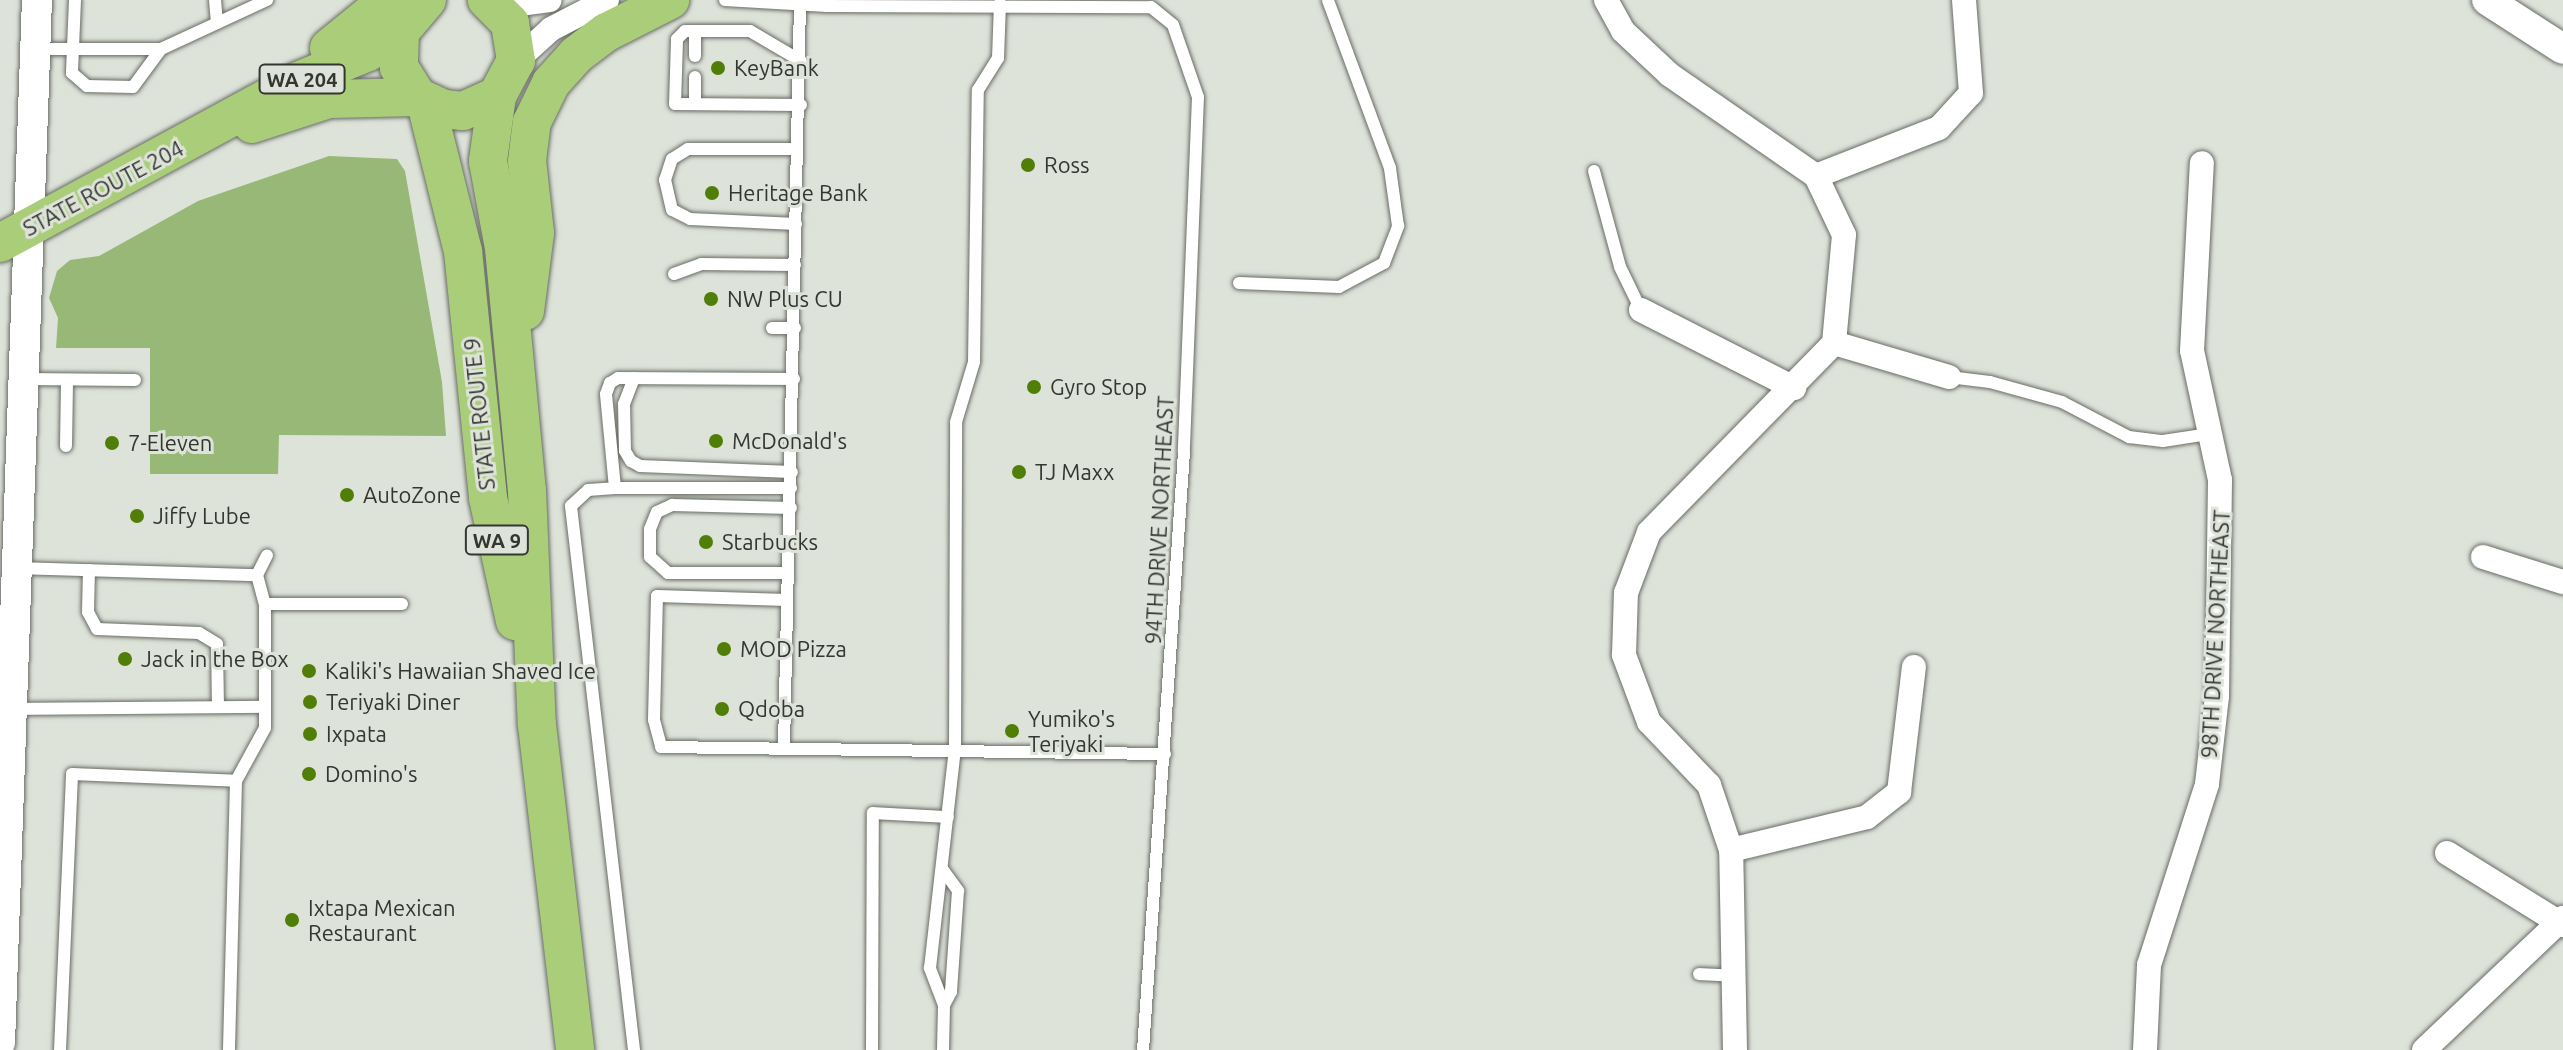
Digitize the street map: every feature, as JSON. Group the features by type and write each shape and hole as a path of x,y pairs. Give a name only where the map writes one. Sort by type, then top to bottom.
{"main road":[{"path":"517,418 535,233 527,161 532,122 551,83 576,55 607,32 670,0"},
{"path":"491,2 516,41 516,61 497,96"},
{"path":"206,134 255,88 412,7"},
{"name":"STATE ROUTE 9","path":"412,7 399,67 422,100 463,251 488,498 537,725"},
{"name":"STATE ROUTE 9","path":"497,96 488,161 504,248 517,418 527,491 537,725 575,1050"},
{"name":"STATE ROUTE 204","path":"15,234 206,134 329,99 422,100 463,111 497,96"}],"street":[{"path":"491,2 550,0"},
{"path":"516,61 551,29 607,0"},
{"path":"1606,0 1623,31 1670,75 1816,176 1844,235 1834,343 1794,388 1649,532 1626,593 1624,655 1649,722 1709,785 1731,850 1735,1050"},
{"path":"1816,176 1939,128 1971,93 1964,0"},
{"path":"2487,0 2563,49"},
{"path":"0,1043 4,709 10,561 8,507 21,379 15,234 32,49 32,5"},
{"name":"98TH DRIVE NORTHEAST","path":"2145,1050 2149,965 2207,784 2217,696 2223,528 2220,480 2192,351 2202,163"},
{"path":"1641,310 1794,388"},
{"path":"1834,343 1949,377"},
{"path":"2483,557 2563,582"},
{"path":"1731,850 1867,817 1899,792 1914,667"},
{"path":"2424,1050 2562,922 2447,853"}],"lane":[{"path":"75,0 72,73 87,86 133,87 161,49"},
{"path":"215,0 217,23"},
{"path":"32,49 161,49 267,0"},
{"path":"725,0 1000,4 998,58 978,90 974,362 956,422 955,749 943,870 936,880 930,968 944,1005 943,1050"},
{"path":"1239,283 1339,287 1384,263 1398,226 1390,168 1328,0"},
{"path":"784,748 794,379 796,149 801,105 800,2"},
{"name":"94TH DRIVE NORTHEAST","path":"1000,4 1151,7 1173,25 1198,97 1184,452 1143,1050"},
{"path":"801,61 750,31 695,31 677,39 675,104 801,105"},
{"path":"695,31 695,56"},
{"path":"695,77 695,104"},
{"path":"796,149 688,149 672,159 665,180 672,210 690,219 796,224"},
{"path":"1594,171 1620,267 1641,310"},
{"path":"674,274 701,264 795,265"},
{"path":"772,328 795,328"},
{"path":"1949,377 1990,382 2062,402 2129,437 2163,441 2209,434"},
{"path":"615,488 606,394 618,378 794,379"},
{"path":"634,378 624,404 625,451 631,461 640,466 792,472"},
{"path":"21,379 135,380"},
{"path":"66,446 67,380"},
{"path":"634,1050 570,536 571,506 588,490 791,488"},
{"path":"788,573 668,573 650,557 650,529 657,512 672,505 791,508"},
{"path":"229,1050 236,781 265,728 265,604 257,575 267,555"},
{"path":"10,561 89,570 257,575"},
{"path":"89,570 88,612 97,629 199,633 217,644 218,706"},
{"path":"787,600 657,596 654,720 661,747 1165,754"},
{"path":"265,604 402,604"},
{"path":"4,709 265,707"},
{"path":"60,1050 72,774 236,781"},
{"path":"872,1050 873,813 948,817"},
{"path":"943,870 958,891 951,992 944,1005"},
{"path":"1699,974 1733,976"}],"green space":[{"path":"329,156 397,159 405,171 442,382 446,436 279,435 278,474 150,474 150,348 56,348 58,318 49,298 57,271 70,260 99,256 198,201"}],"place":[{"name":"KeyBank","path":"718,68"},
{"name":"Ross","path":"1028,165"},
{"name":"Heritage Bank","path":"712,193"},
{"name":"NW Plus CU","path":"711,299"},
{"name":"Gyro Stop","path":"1034,387"},
{"name":"McDonald's","path":"716,441"},
{"name":"7-Eleven","path":"112,443"},
{"name":"TJ Maxx","path":"1019,472"},
{"name":"AutoZone","path":"347,495"},
{"name":"Jiffy Lube","path":"137,516"},
{"name":"Starbucks","path":"706,542"},
{"name":"MOD Pizza","path":"724,649"},
{"name":"Jack in the Box","path":"125,659"},
{"name":"Kaliki's Hawaiian Shaved Ice","path":"309,671"},
{"name":"Teriyaki Diner","path":"310,702"},
{"name":"Qdoba","path":"722,709"},
{"name":"Yumiko's Teriyaki","path":"1012,731"},
{"name":"Ixpata","path":"310,734"},
{"name":"Domino's","path":"309,774"},
{"name":"Ixtapa Mexican Restaurant","path":"292,920"}]}
